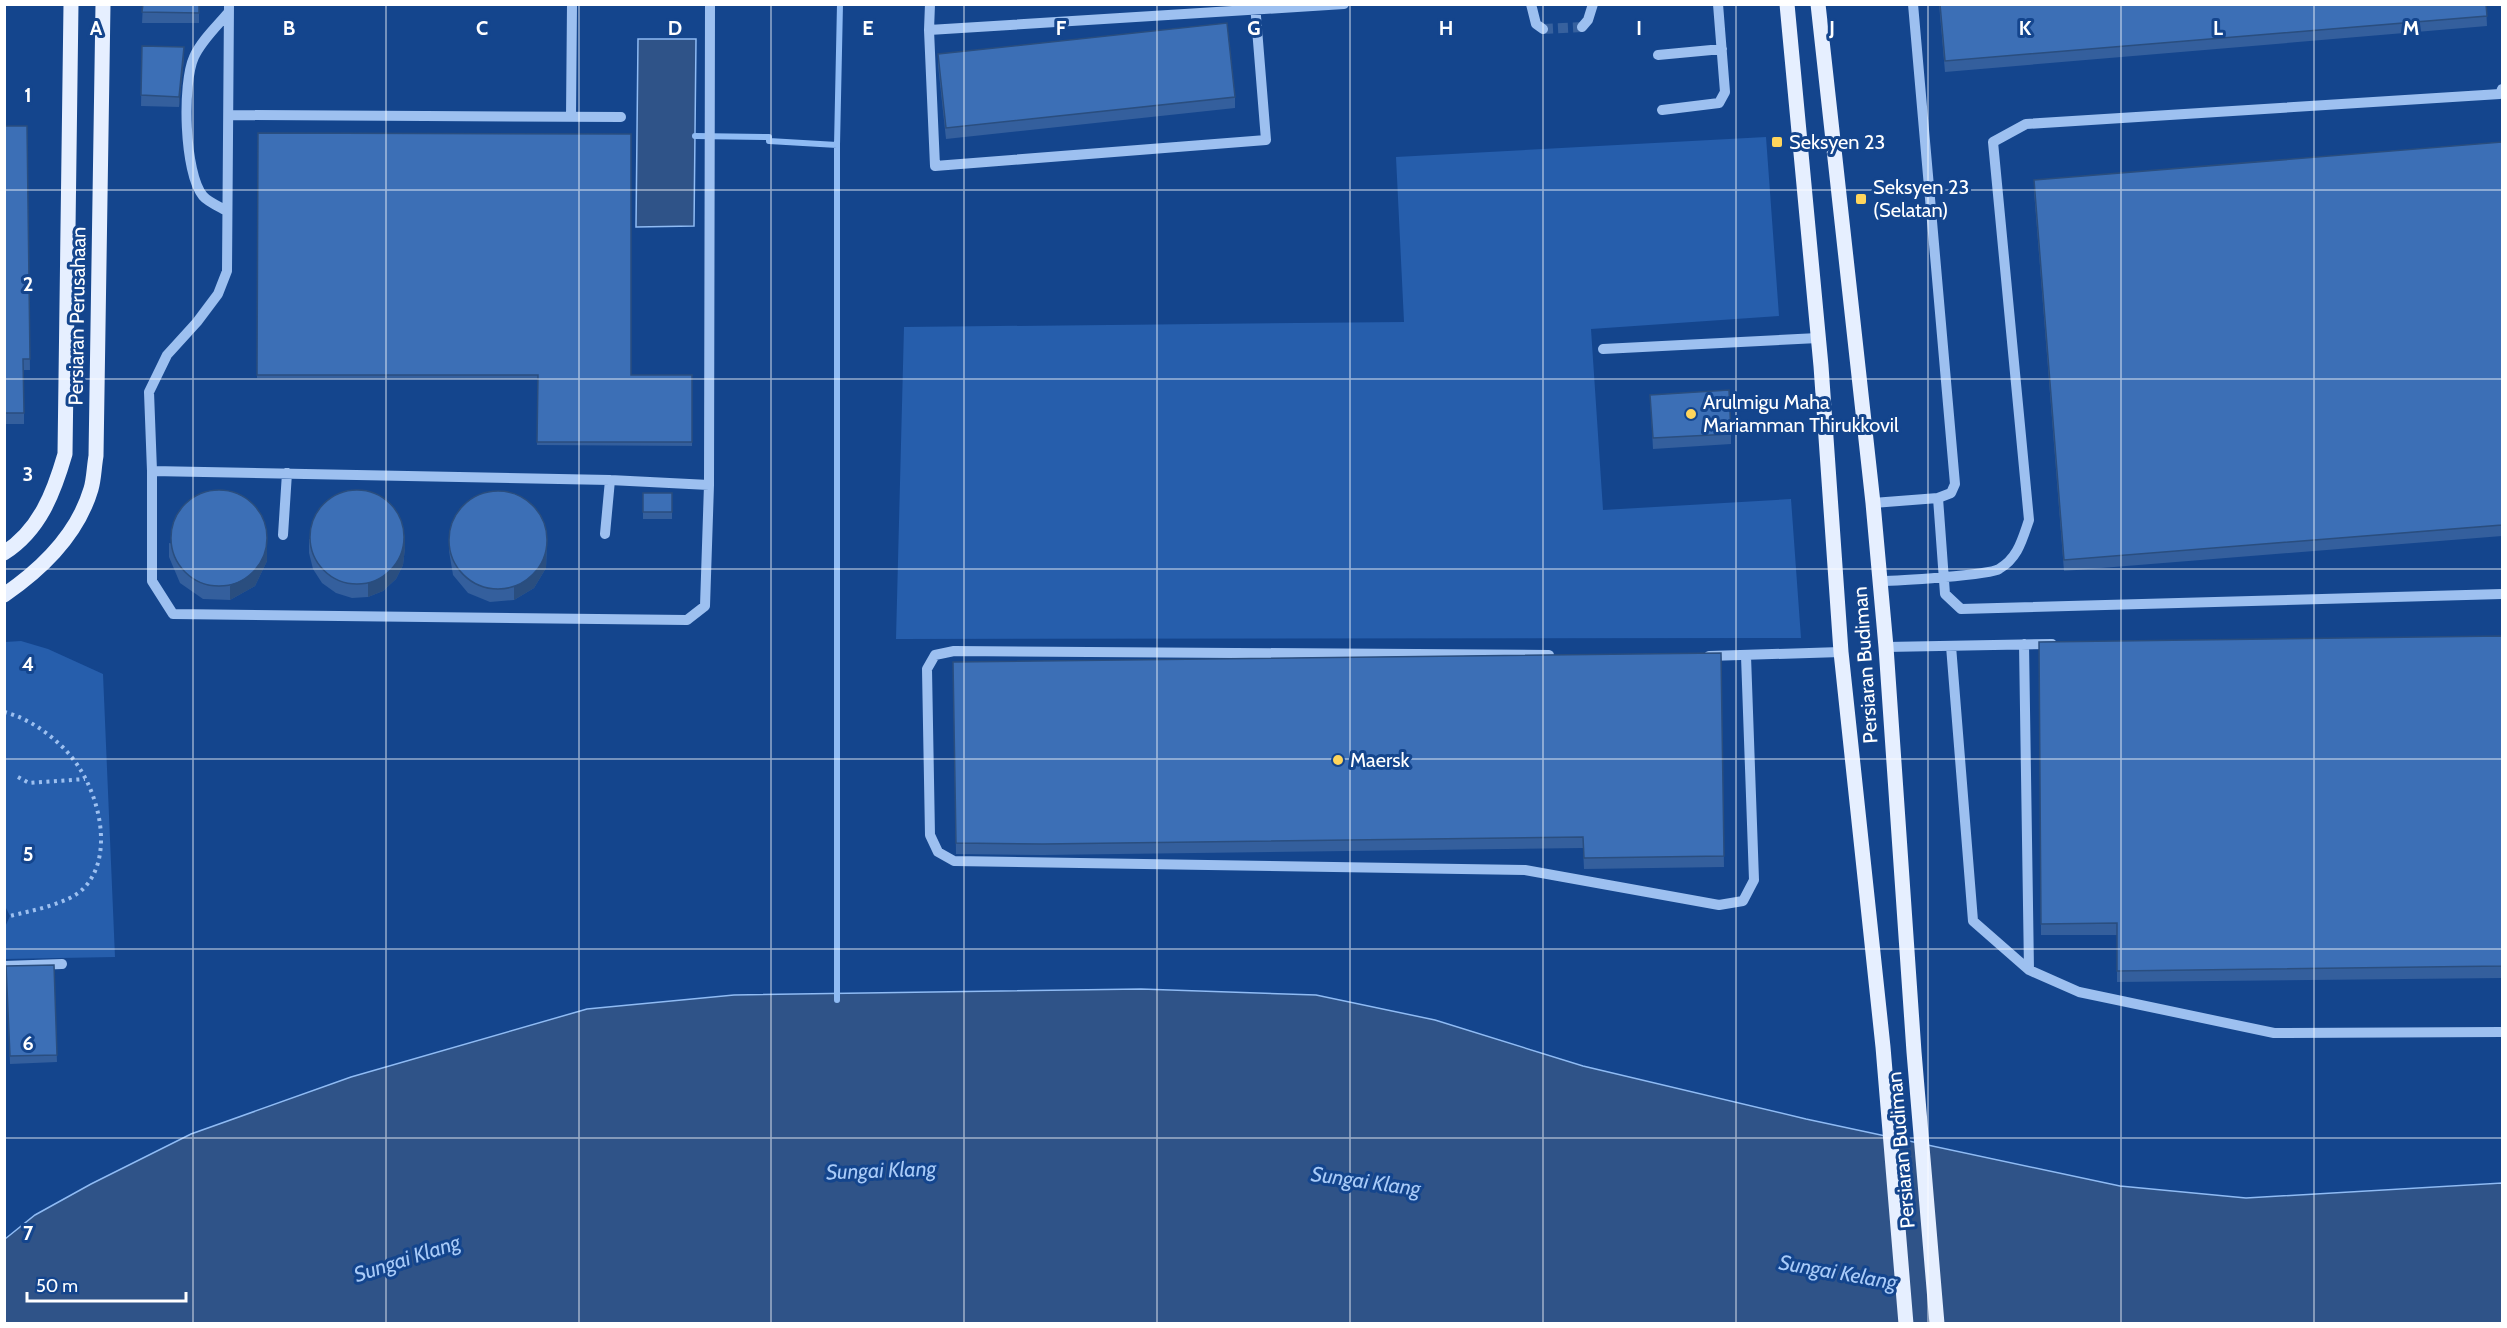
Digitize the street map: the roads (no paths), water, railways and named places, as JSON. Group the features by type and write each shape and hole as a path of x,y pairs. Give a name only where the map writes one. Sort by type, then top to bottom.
{"main road":[{"name":"Persiaran Perusahaan","path":"4,553 36,523 54,491 65,454 71,4"},
{"name":"Persiaran Perusahaan","path":"4,595 16,587 64,543 78,519 91,488 96,456 103,4"},
{"name":"Persiaran Budiman","path":"1787,4 1818,338 1841,652 1883,1047 1906,1323"},
{"name":"Persiaran Budiman","path":"1818,4 1874,503 1914,1052 1937,1323"}],"lane":[{"path":"571,117 572,4"},
{"path":"228,9 230,115 227,271 218,294 168,355 149,392 152,580 173,614 687,620 705,606 709,484 710,4"},
{"path":"930,4 929,30 935,166 1266,140 1256,7"},
{"path":"929,30 1256,7 1344,4"},
{"path":"1531,4 1536,24 1543,29"},
{"path":"1582,27 1593,4"},
{"path":"1662,110 1719,104 1725,92 1718,4"},
{"path":"1874,503 1938,498 1951,493 1955,484 1913,4"},
{"path":"227,211 204,197 192,173 188,151 188,74 194,54 228,9"},
{"path":"1658,56 1722,49"},
{"path":"1880,581 1998,571 2019,552 2029,520 1992,142 2026,124 2500,94 2502,89"},
{"path":"230,115 621,117"},
{"path":"1603,349 1818,338"},
{"path":"152,471 709,484"},
{"path":"283,535 287,473"},
{"path":"605,534 610,480"},
{"path":"1938,498 1945,594 1961,609 2502,594"},
{"path":"2024,644 2030,970"},
{"path":"1886,647 2060,644"},
{"path":"1951,646 1973,921 2030,970 2079,992 2274,1033 2502,1032"},
{"path":"1557,655 954,651 935,655 927,669 930,835 938,852 954,861 1525,870 1719,905 1743,901 1754,880 1746,656"},
{"path":"1699,656 1841,652"},
{"path":"4,966 62,964"}],"water":[{"path":"638,39 696,39 694,226 636,227"},
{"path":"1141,989 1316,995 1435,1020 1583,1066 1806,1119 2120,1186 2246,1198 2502,1183 2502,1323 5,1324 5,1239 35,1215 191,1134 351,1077 587,1009 734,995"}],"waterway":[{"path":"837,1000 837,145 840,4"},
{"path":"695,136 769,137 769,141 837,145"}],"tunnel":[{"path":"1543,29 1582,27"}],"place":[{"name":"Seksyen 23","path":"1777,142"},
{"name":"Seksyen 23 (Selatan)","path":"1861,199"},
{"name":"Arulmigu Maha Mariamman Thirukkovil","path":"1691,414"},
{"name":"Maersk","path":"1338,760"}],"water label":[{"name":"Sungai Klang","path":"881,1170"},
{"name":"Sungai Klang","path":"1366,1181"},
{"name":"Sungai Klang","path":"407,1258"},
{"name":"Sungai Kelang","path":"1838,1272"}]}
